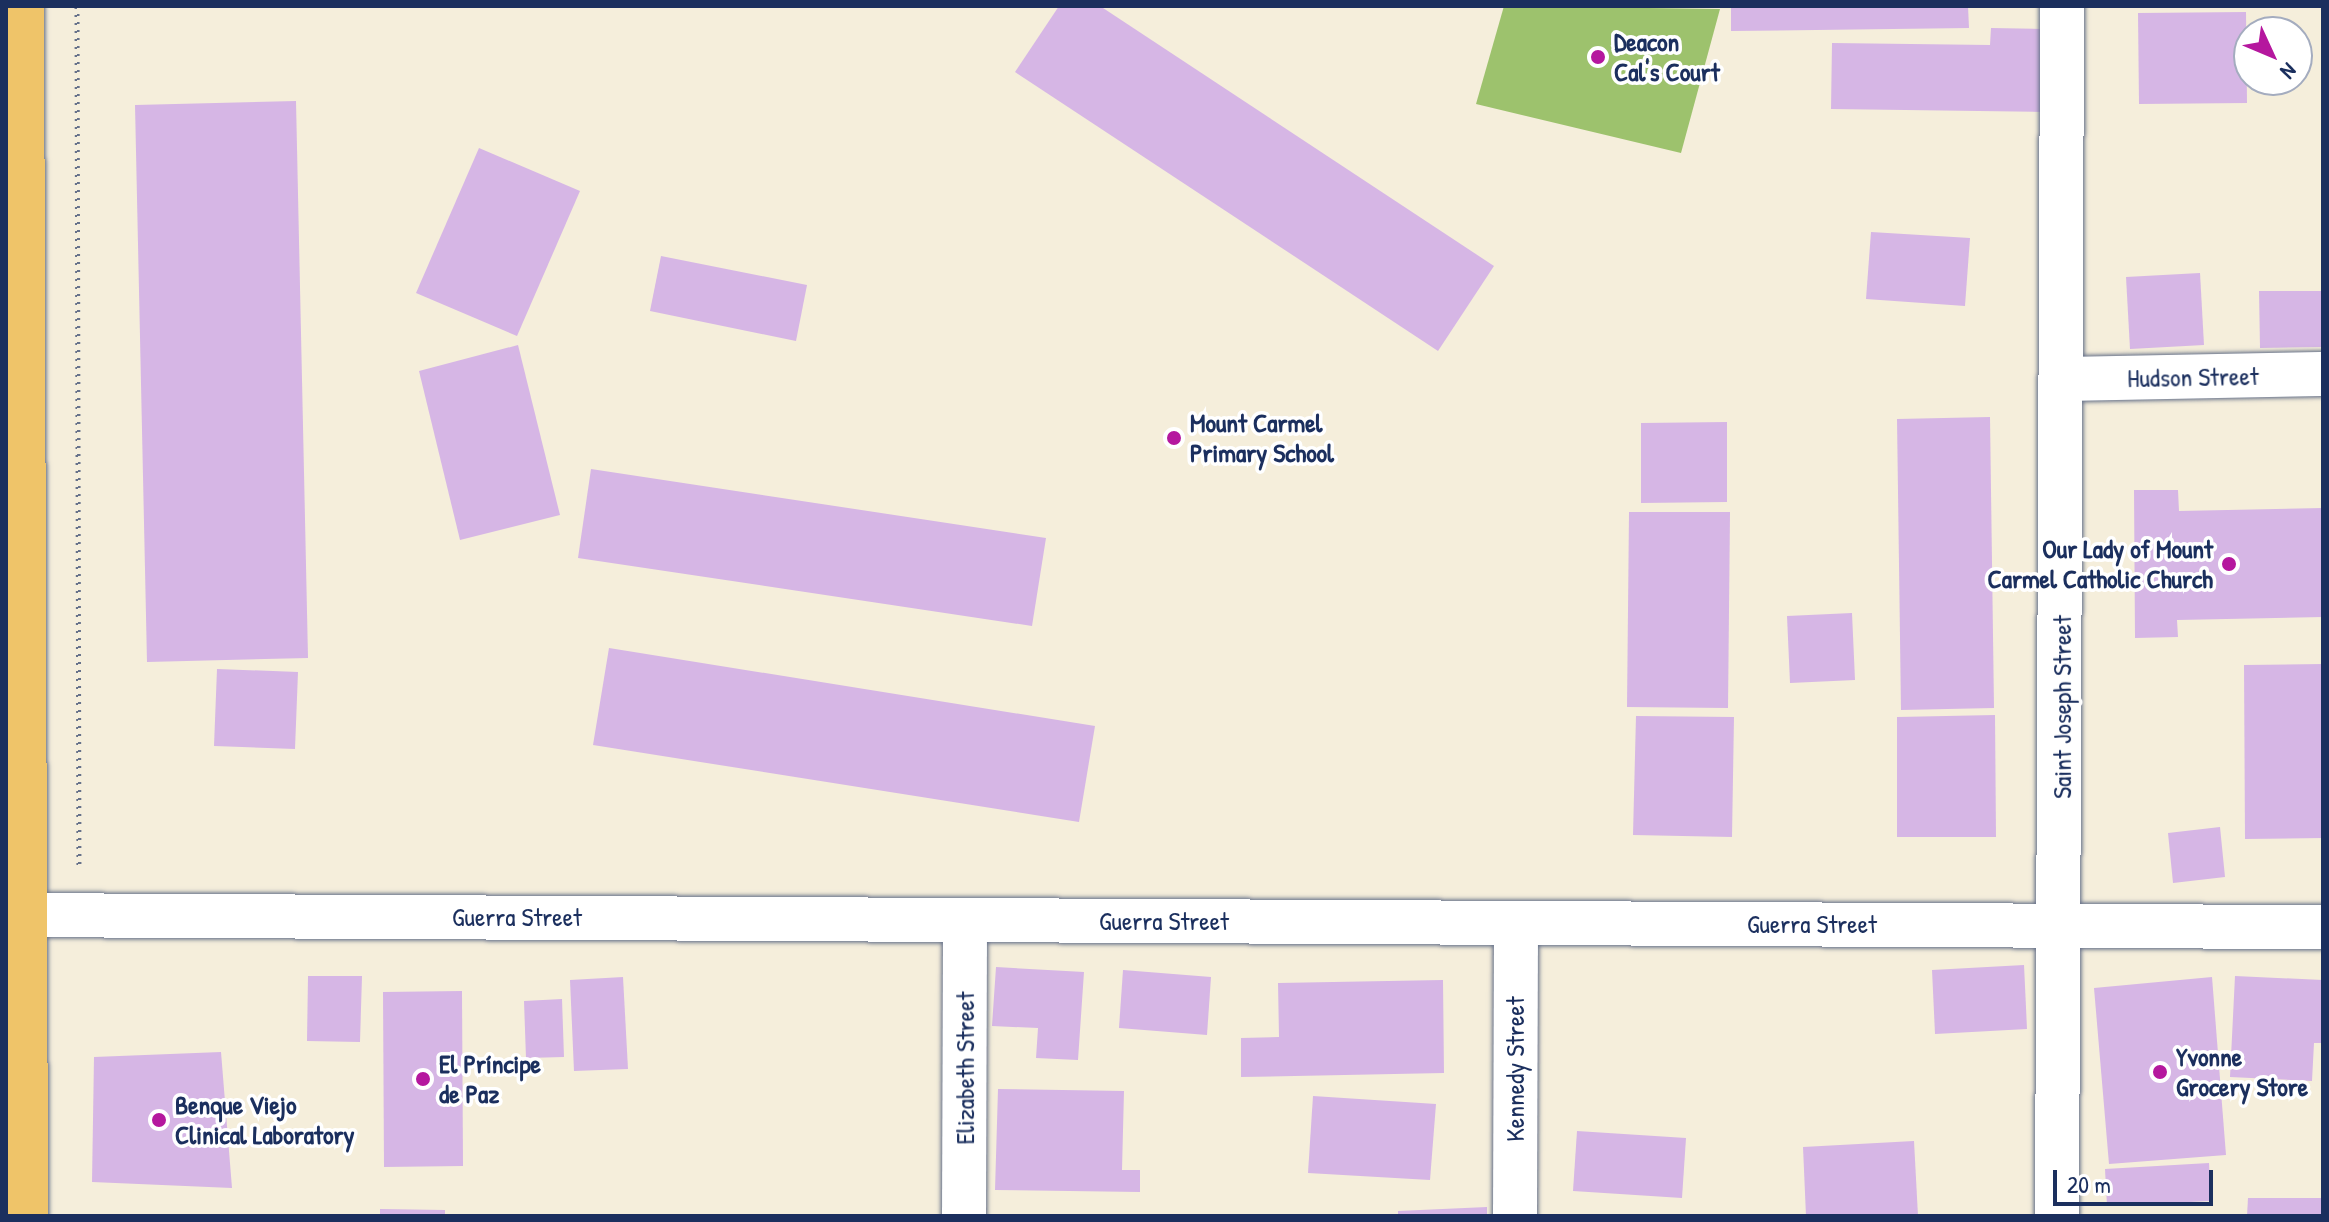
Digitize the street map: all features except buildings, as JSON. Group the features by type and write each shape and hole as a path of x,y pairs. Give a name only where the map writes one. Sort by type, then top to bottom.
{"highway":[{"path":"22,6 16,915 26,1216"}],"street":[{"name":"Saint Joseph Street","path":"2057,1216 2062,925 2062,6"},
{"name":"Hudson Street","path":"2062,379 2323,374"},
{"name":"Guerra Street","path":"16,915 2323,927"},
{"name":"Elizabeth Street","path":"964,1216 965,920"},
{"name":"Kennedy Street","path":"1515,1216 1516,923"}],"path":[{"path":"77,6 79,915"}],"green space":[{"name":"Deacon Cal's Court","path":"1504,6 1720,9 1681,153 1476,104"}],"place":[{"name":"Deacon Cal's Court","path":"1598,57"},
{"name":"Mount Carmel Primary School","path":"1174,438"},
{"name":"Our Lady of Mount Carmel Catholic Church","path":"2229,564"},
{"name":"Yvonne Grocery Store","path":"2160,1072"},
{"name":"El Príncipe de Paz","path":"423,1079"},
{"name":"Benque Viejo Clinical Laboratory","path":"159,1120"}]}
